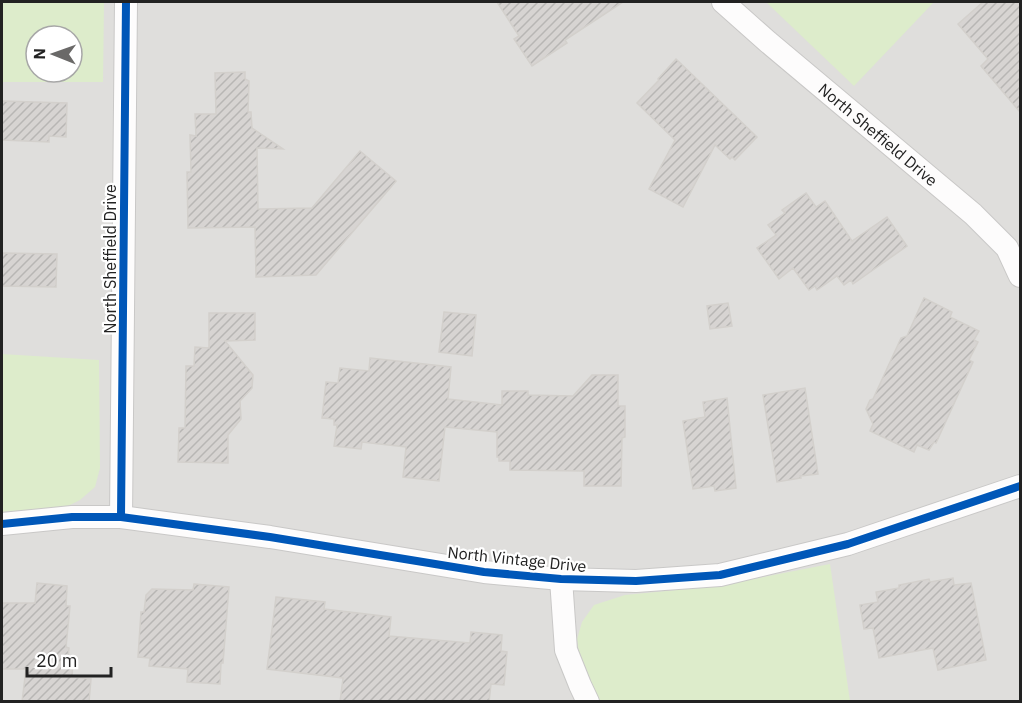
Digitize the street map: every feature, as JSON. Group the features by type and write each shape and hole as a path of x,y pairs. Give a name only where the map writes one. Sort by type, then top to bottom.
{"street":[{"name":"North Sheffield Drive","path":"121,517 126,2"},
{"name":"North Sheffield Drive","path":"723,2 973,214 1008,248 1020,276"},
{"name":"North Vintage Drive","path":"2,524 72,517 121,517 270,537 484,572 561,579 636,581 720,574 848,544 1020,486"},
{"path":"561,579 566,650 588,702"}],"shaded area":[{"path":"2,2 1020,2 1020,701 2,701"}],"green space":[{"path":"2,2 104,2 103,82 84,82 84,24 24,24 24,82 2,82"},
{"path":"766,2 934,2 854,86"},
{"path":"2,354 99,360 100,468 95,487 80,500 66,507 2,512"},
{"path":"830,564 850,701 598,701 580,660 577,639 582,622 594,605 625,595 718,586"}],"building":[{"path":"497,2 623,2 565,40 567,43 532,66 514,39 519,36"},
{"path":"983,2 1020,2 1020,112 981,66 988,59 958,24"},
{"path":"676,59 757,137 735,160 732,157 730,159 715,145 683,207 649,189 675,140 637,103"},
{"path":"245,72 245,79 249,81 248,112 251,112 252,128 283,149 257,148 258,209 312,208 360,151 396,181 316,275 256,277 255,227 188,228 187,172 191,172 190,135 196,136 195,114 216,114 215,73"},
{"path":"2,101 67,103 66,137 49,136 49,142 2,140"},
{"path":"806,193 816,207 825,201 852,241 887,217 907,246 853,284 851,280 844,285 837,276 817,290 815,286 809,290 793,268 779,279 757,248 776,235 768,225 785,213 782,210"},
{"path":"2,253 57,254 56,287 2,286"},
{"path":"924,298 952,312 950,317 979,331 974,340 978,342 969,360 973,362 936,443 934,442 929,450 917,445 914,452 870,431 873,424 866,409 870,400 873,399 901,338 907,336"},
{"path":"728,303 732,326 710,329 707,306"},
{"path":"444,312 476,315 472,356 439,352"},
{"path":"209,313 255,313 255,340 225,341 253,375 252,388 240,401 241,419 228,435 228,463 178,462 179,428 185,428 186,366 194,366 195,347 209,348"},
{"path":"370,358 451,367 448,399 502,405 502,391 528,391 528,395 573,396 592,375 618,375 618,406 625,406 621,486 584,486 584,471 510,470 510,461 499,461 497,457 497,432 445,427 439,481 403,477 406,447 362,442 361,449 334,446 337,425 334,425 334,419 322,418 326,382 338,383 340,368 369,371"},
{"path":"805,388 818,474 777,482 763,395"},
{"path":"727,398 736,488 715,491 714,486 693,489 683,421 705,417 703,402"},
{"path":"953,578 954,585 971,583 986,660 938,670 933,648 879,658 873,628 864,629 860,605 878,602 876,592 899,588 899,585 929,579 930,582"},
{"path":"37,583 67,586 66,606 70,606 66,647 69,648 68,659 73,660 72,677 91,679 89,702 22,702 26,669 2,669 2,603 35,603"},
{"path":"194,584 229,587 220,684 187,682 188,669 149,666 150,658 138,657 141,612 144,612 146,595 152,589 193,590"},
{"path":"276,597 325,602 324,609 391,617 389,636 470,643 471,632 502,635 501,651 507,652 504,685 491,684 489,702 340,702 343,678 267,669"}],"cycle path":[{"path":"121,517 126,2"},
{"path":"2,524 72,517 121,517 270,537 484,572 561,579 636,581 720,575 848,544 1020,486"}]}
